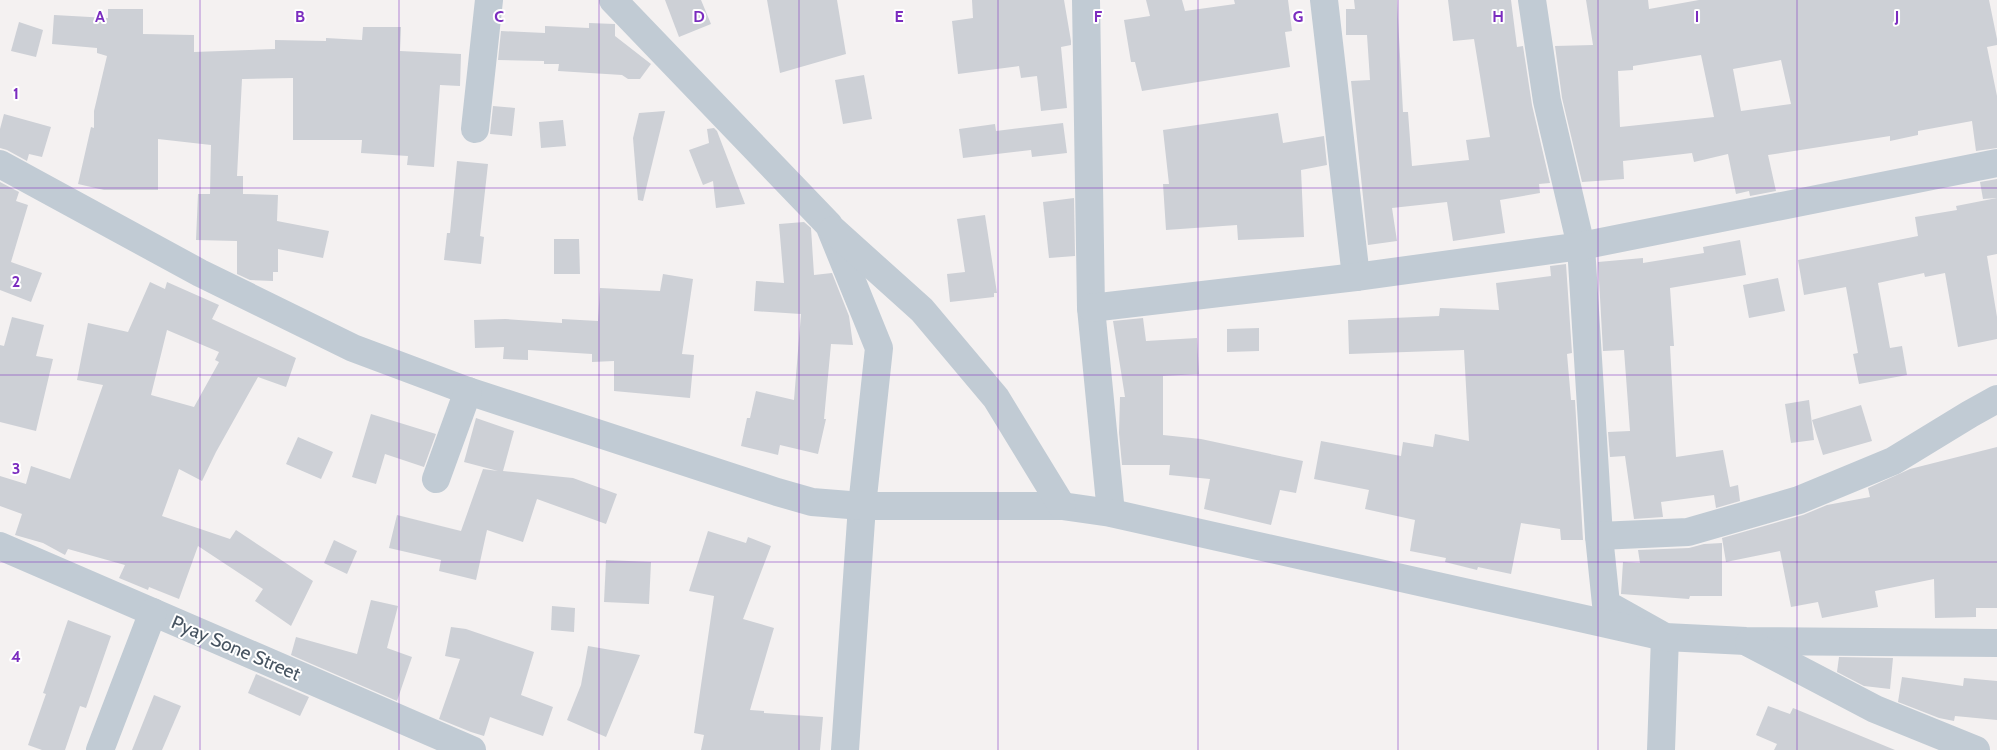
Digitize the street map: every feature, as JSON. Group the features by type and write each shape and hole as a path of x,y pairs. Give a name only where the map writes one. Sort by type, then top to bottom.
{"street":[{"path":"475,129 489,0"},
{"path":"613,0 829,225 922,310 996,398 1062,506"},
{"path":"1086,0 1091,308 1111,513"},
{"path":"1324,0 1356,277"},
{"path":"1532,0 1547,101 1581,246 1598,536 1606,604 1665,637"},
{"path":"1091,308 1356,277 1581,246 1997,162"},
{"path":"0,164 200,273 353,348 468,391 812,502 862,506 1062,506 1111,513 1665,637 1746,641 1997,643"},
{"path":"829,225 879,348 862,506 845,750"},
{"path":"436,479 468,391"},
{"path":"1598,536 1688,532 1799,500 1893,461 1997,399"},
{"name":"Pyay Sone Street","path":"0,546 472,750"},
{"path":"100,750 153,612"},
{"path":"1662,750 1665,637"},
{"path":"1746,641 1874,709 1976,750"}],"building":[{"path":"665,0 701,0 711,24 679,37"},
{"path":"767,0 837,0 846,54 780,73"},
{"path":"972,0 1064,0 1071,41 1071,45 1061,47 1067,108 1041,111 1037,76 1021,78 1019,66 958,74 952,21 973,18"},
{"path":"1146,0 1182,0 1185,11 1235,4 1234,0 1288,0 1292,31 1285,32 1290,67 1142,91 1135,62 1131,62 1124,20 1150,16"},
{"path":"1354,0 1397,0 1403,112 1408,112 1412,166 1469,160 1466,140 1490,137 1474,39 1453,41 1448,0 1511,0 1517,47 1523,46 1532,105 1550,183 1539,184 1540,193 1500,200 1505,233 1453,241 1447,202 1392,208 1397,241 1368,245 1351,81 1370,80 1367,35 1346,35 1346,9 1355,9"},
{"path":"1586,0 1648,0 1649,9 1699,0 1989,0 1997,39 1997,45 1987,47 1997,96 1997,148 1976,151 1972,121 1918,131 1918,135 1890,141 1890,136 1768,155 1776,191 1750,196 1749,191 1736,194 1728,154 1694,162 1692,153 1623,161 1624,179 1582,182 1562,98 1555,46 1593,45","holes":["1701,55 1714,117 1620,127 1618,71 1633,70 1633,66","1781,60 1791,104 1741,111 1733,69"]},
{"path":"108,9 143,9 143,34 194,35 194,52 275,49 275,40 326,41 326,38 362,40 363,27 401,27 400,51 461,54 460,86 440,85 434,167 407,165 408,156 361,153 362,140 293,140 293,78 242,79 237,176 243,176 243,194 278,195 277,221 329,231 323,258 278,249 278,272 273,272 273,281 250,280 237,274 237,241 196,240 198,194 210,194 211,145 158,139 158,190 104,190 78,184 91,127 94,128 94,111 107,56 97,53 97,48 52,44 54,15 108,18"},
{"path":"19,22 43,30 36,57 11,51"},
{"path":"589,23 615,24 615,36 651,64 640,79 628,79 622,75 558,71 559,64 544,64 544,61 498,60 501,31 545,33 545,26 589,28"},
{"path":"864,75 872,119 843,124 835,80"},
{"path":"493,106 515,108 512,136 490,134"},
{"path":"665,111 643,201 638,200 633,138 639,113"},
{"path":"1278,113 1283,143 1324,136 1327,165 1301,170 1304,237 1238,240 1237,225 1166,230 1163,184 1169,184 1163,130"},
{"path":"4,114 51,127 42,157 29,154 27,161 0,148 0,129"},
{"path":"563,120 566,146 541,148 539,122"},
{"path":"1063,123 1067,153 1032,157 1031,150 963,158 959,129 995,124 996,131"},
{"path":"714,128 717,131 745,204 716,208 713,181 703,185 689,150 709,143 707,129"},
{"path":"457,161 488,164 480,236 484,237 481,264 444,260 447,233 450,233"},
{"path":"1997,179 1997,198 1983,199 1980,182"},
{"path":"0,182 19,192 16,201 28,205 11,262 42,273 31,302 0,290"},
{"path":"1074,198 1075,256 1049,258 1043,202"},
{"path":"1997,198 1997,254 1987,256 1997,317 1997,339 1958,347 1945,273 1925,277 1924,273 1878,283 1890,348 1902,346 1907,375 1859,384 1853,354 1858,353 1846,287 1804,295 1798,260 1918,236 1915,217 1957,210 1956,206"},
{"path":"985,215 997,293 994,293 994,297 950,302 947,274 965,272 957,219"},
{"path":"804,222 811,228 814,275 832,273 849,316 853,345 831,344 824,419 826,419 818,454 780,445 778,455 741,446 747,418 750,418 756,391 794,400 801,314 754,311 756,281 784,283 779,224"},
{"path":"554,239 579,239 580,274 554,274"},
{"path":"1740,240 1746,275 1670,288 1674,346 1670,346 1676,457 1723,450 1730,487 1738,485 1740,501 1716,508 1714,495 1661,502 1663,517 1634,519 1625,456 1610,457 1608,432 1630,431 1624,350 1603,351 1598,262 1643,258 1643,263 1704,253 1703,247"},
{"path":"1566,264 1572,353 1567,354 1571,400 1575,400 1583,540 1561,540 1560,529 1521,523 1511,574 1478,567 1477,570 1445,562 1446,558 1410,551 1415,520 1365,509 1369,490 1314,479 1321,441 1401,456 1403,442 1433,447 1435,434 1469,441 1464,350 1349,354 1348,320 1439,316 1440,308 1499,310 1496,283 1551,276 1550,266"},
{"path":"663,274 693,279 682,354 694,355 690,398 614,391 614,361 592,362 592,354 528,350 528,360 503,359 504,347 475,348 474,320 505,319 562,323 562,319 598,321 600,288 660,291"},
{"path":"1778,278 1785,311 1749,318 1743,285"},
{"path":"150,282 165,289 167,282 219,305 212,319 296,358 286,387 258,377 202,481 179,469 162,516 230,539 236,530 313,581 291,626 255,601 263,589 198,546 179,599 149,587 148,590 119,578 125,565 68,549 65,555 43,543 15,535 22,514 0,506 0,476 26,484 31,466 70,479 103,385 77,380 88,323 128,332","holes":["167,330 219,352 215,360 219,362 194,407 151,395"]},
{"path":"12,317 44,325 36,356 53,359 36,431 0,422 0,345 4,346"},
{"path":"1143,318 1146,341 1197,338 1199,374 1163,376 1163,435 1201,439 1303,461 1296,493 1280,490 1271,525 1204,509 1210,479 1169,475 1170,465 1122,465 1119,433 1120,397 1125,397 1113,321"},
{"path":"1259,328 1259,351 1227,352 1227,329"},
{"path":"1809,400 1814,440 1791,443 1785,404"},
{"path":"1861,405 1872,441 1823,455 1812,420"},
{"path":"371,414 436,434 424,467 385,454 376,484 352,477"},
{"path":"476,418 514,431 503,471 573,478 617,494 606,524 537,499 523,542 487,530 476,580 439,571 441,560 389,548 397,515 461,531 483,469 498,471 464,462"},
{"path":"298,437 333,452 321,479 286,464"},
{"path":"1997,447 1997,608 1976,608 1976,617 1935,618 1934,579 1875,591 1878,607 1822,618 1818,602 1791,607 1780,551 1726,562 1722,538 1803,515 1827,505 1870,497 1868,488 1910,469"},
{"path":"708,531 746,543 748,537 771,546 743,619 774,628 750,710 764,711 764,713 823,717 820,750 701,750 704,735 694,733 714,596 689,591"},
{"path":"334,540 357,551 347,574 324,563"},
{"path":"1722,543 1722,596 1690,596 1689,599 1621,594 1623,562 1640,563 1638,550 1689,548 1704,544"},
{"path":"606,560 651,562 649,604 604,602"},
{"path":"371,600 398,606 387,648 412,657 397,701 291,655 296,637 357,654"},
{"path":"552,606 575,608 574,632 551,630"},
{"path":"68,620 111,636 86,708 80,706 65,750 42,750 28,745 46,694 43,693"},
{"path":"451,627 466,629 534,652 521,695 553,707 543,736 490,717 484,736 439,719 460,659 445,656"},
{"path":"588,646 640,655 606,737 567,720 581,685"},
{"path":"1839,657 1893,658 1890,689 1864,686 1837,672"},
{"path":"256,674 309,697 300,716 248,693"},
{"path":"1902,677 1963,686 1964,678 1997,681 1997,720 1955,716 1954,721 1939,718 1898,702"},
{"path":"154,695 181,706 162,750 132,750"},
{"path":"1768,706 1790,714 1793,708 1895,750 1774,750 1777,744 1756,735"}]}
